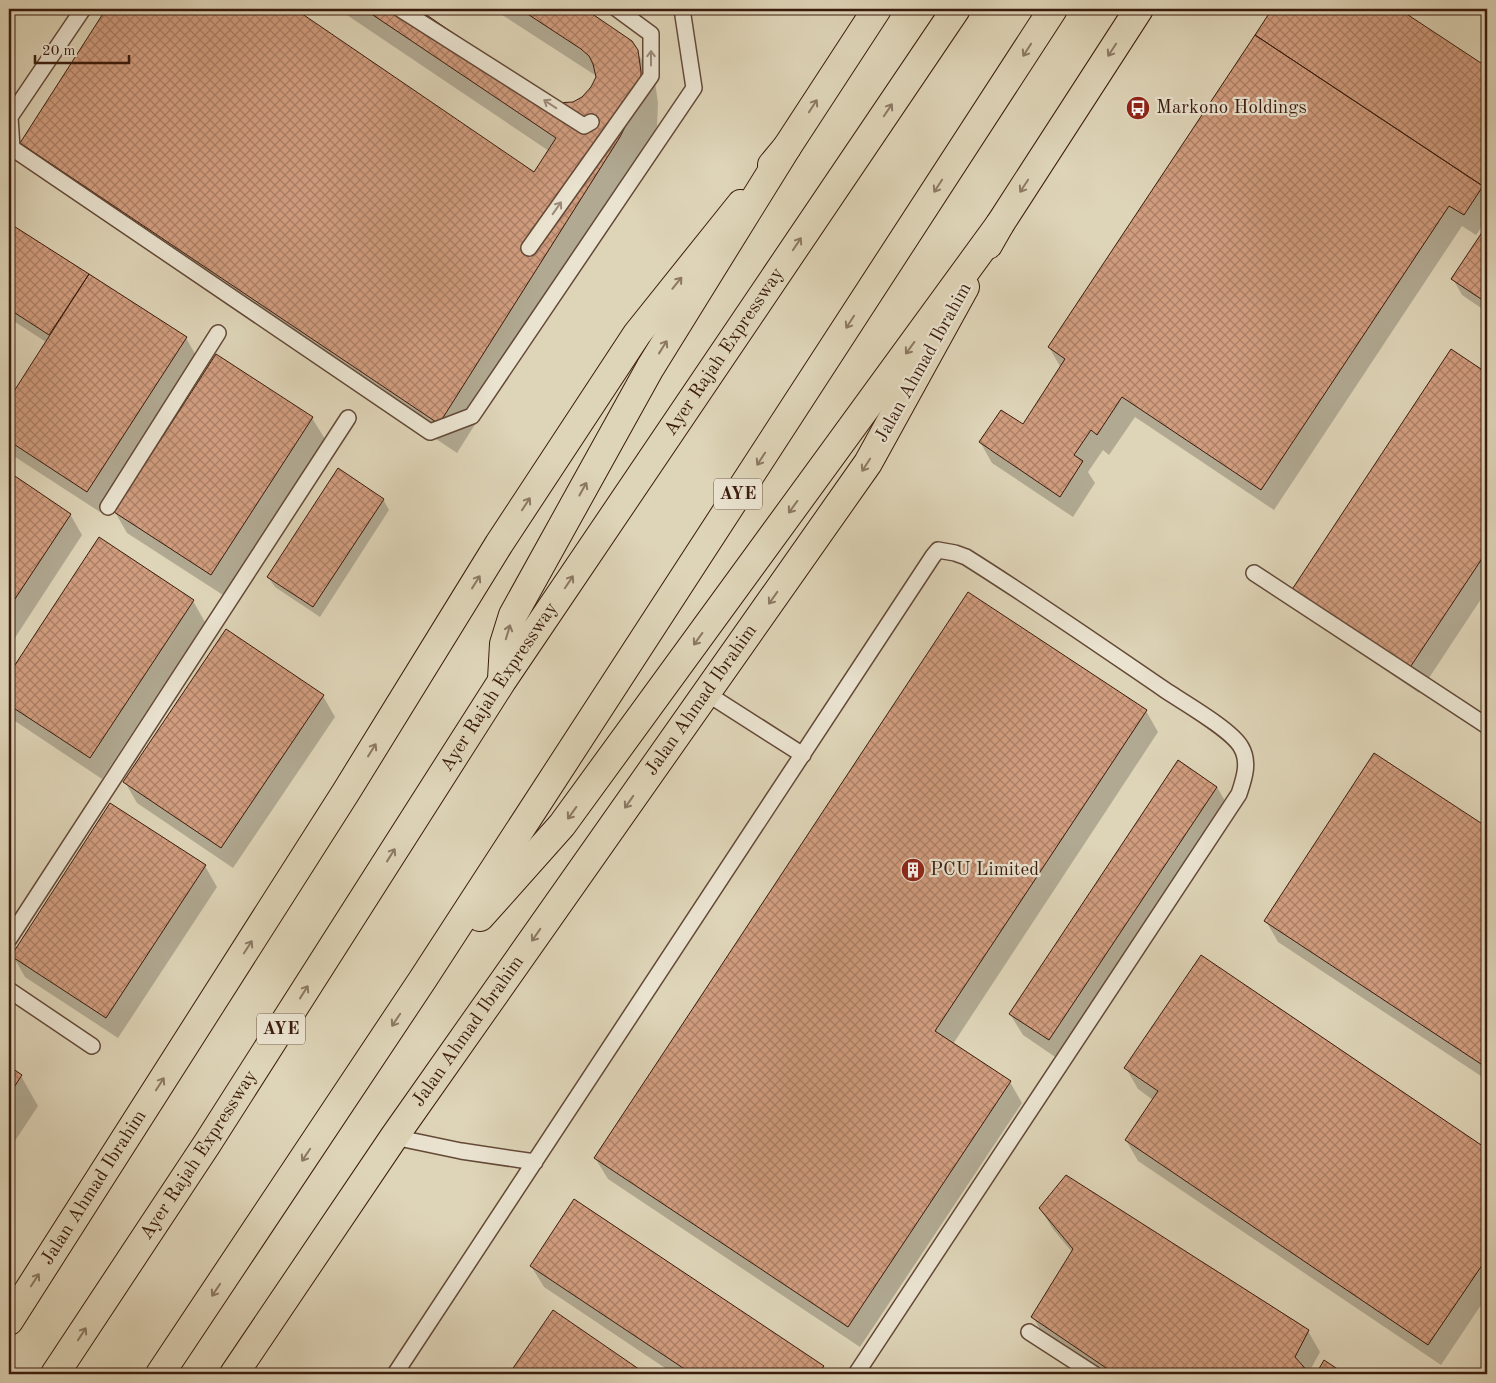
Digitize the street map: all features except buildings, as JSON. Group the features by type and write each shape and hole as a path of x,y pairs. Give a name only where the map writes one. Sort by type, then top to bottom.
{"main road":[{"name":"Jalan Ahmad Ibrahim","path":"9,1321 346,792 499,544 636,334 787,147 877,9"},
{"name":"Ayer Rajah Expressway","path":"55,1374 208,1144 502,681 956,9"},
{"name":"AYE","path":"160,1374 423,979 1054,9"},
{"name":"Jalan Ahmad Ibrahim","path":"234,1374 394,1137 868,463 1000,224 1139,9"},
{"path":"502,681 504,644 513,614 650,368 787,147"},
{"path":"423,979 562,825 1000,224"}],"lane":[{"path":"82,9 10,117 12,148 430,432 472,416 694,88 682,9"},
{"path":"400,9 584,126 591,122"},
{"path":"529,248 651,76 651,34 617,9"},
{"path":"108,506 218,333"},
{"path":"9,939 348,418"},
{"path":"395,1374 932,556 938,550 955,553 972,561 1188,705 1230,734 1241,746 1247,762 1238,794 856,1374"},
{"path":"1254,573 1487,726"},
{"path":"706,694 803,754"},
{"path":"9,990 92,1046"},
{"path":"394,1137 461,1151 535,1162"},
{"path":"1029,1332 1094,1374"}],"place":[{"name":"Markono Holdings","path":"1138,108"},
{"name":"PCU Limited","path":"913,870"}]}
